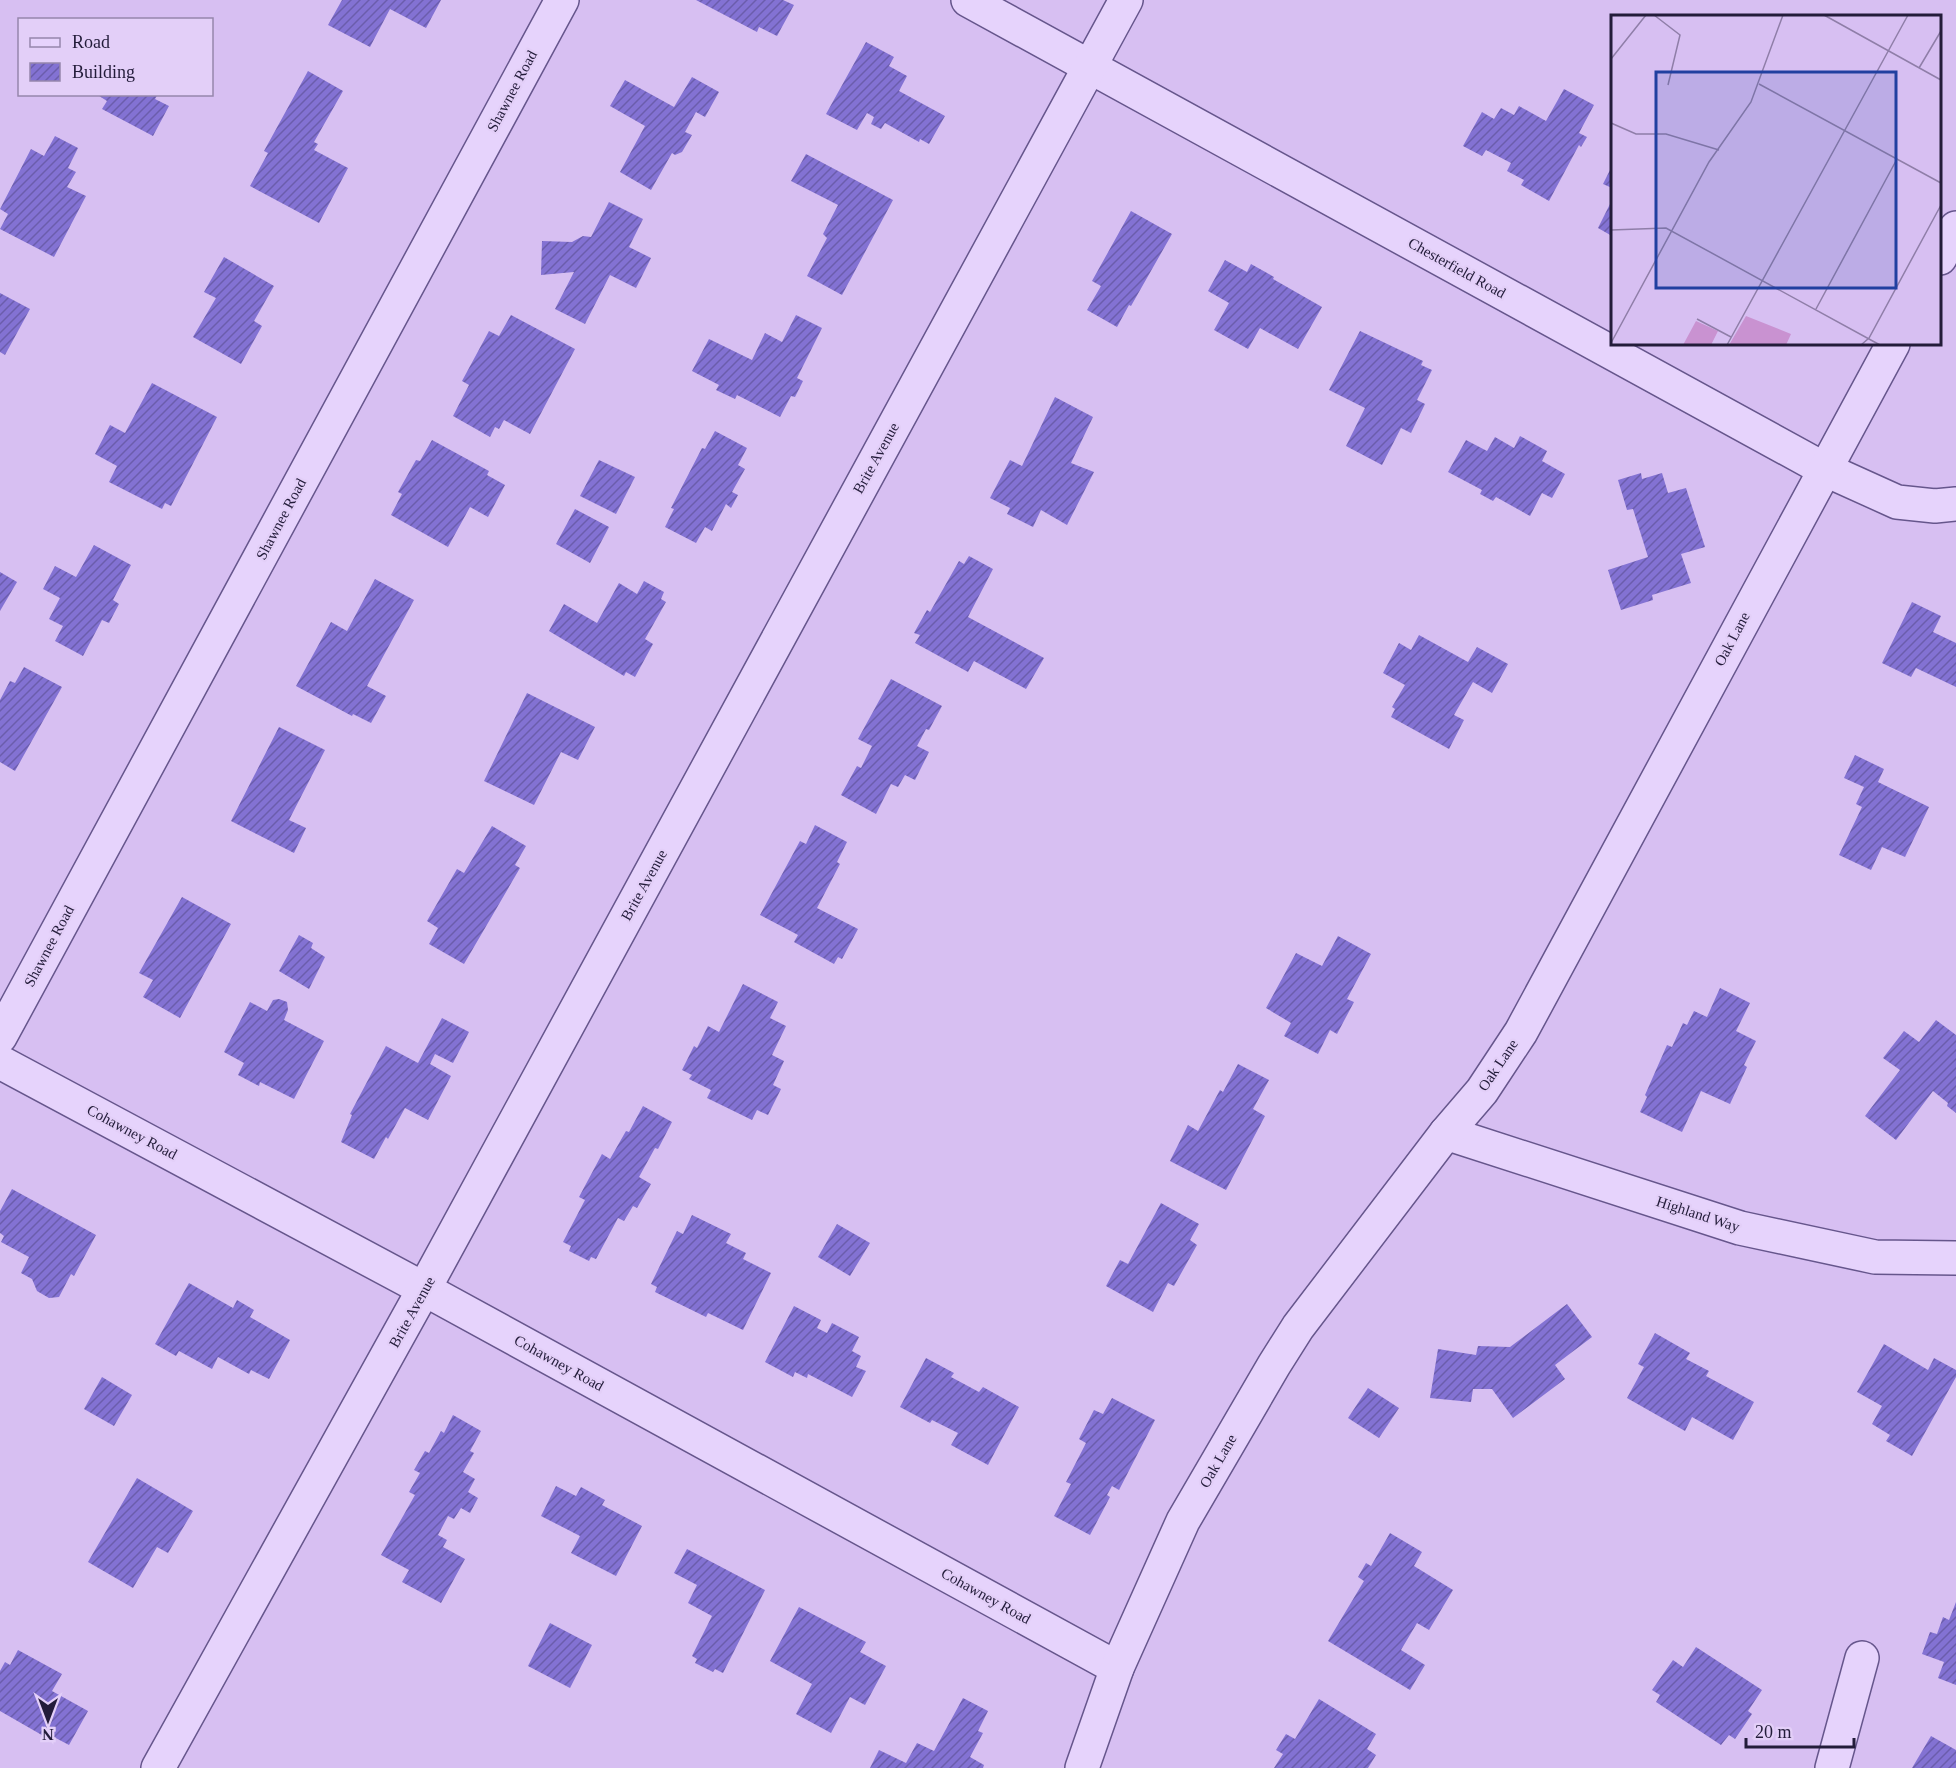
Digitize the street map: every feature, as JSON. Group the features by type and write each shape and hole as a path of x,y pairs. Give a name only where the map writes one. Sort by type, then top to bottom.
{"street":[{"name":"Shawnee Road","path":"0,1037 561,0"},
{"name":"Chesterfield Road","path":"968,0 1824,469 1897,502 1935,506 1956,504"},
{"name":"Brite Avenue","path":"158,1768 424,1289 1126,0"},
{"path":"1941,256 1956,228"},
{"name":"Oak Lane","path":"1082,1768 1117,1668 1183,1521 1298,1327 1446,1133 1482,1091 1521,1032 1892,345"},
{"name":"Cohawney Road","path":"0,1062 424,1289 1117,1668"},
{"name":"Highland Way","path":"1446,1133 1740,1228 1875,1257 1956,1258"},
{"path":"1832,1768 1862,1658"}],"building":[{"path":"342,0 441,0 426,28 390,9 370,47 328,25"},
{"path":"696,0 783,0 794,5 777,36 759,27 757,32"},
{"path":"866,42 894,57 889,66 907,76 899,91 945,116 929,144 920,139 919,142 885,123 881,129 871,124 874,117 867,113 857,130 826,114"},
{"path":"308,71 343,91 314,142 318,144 314,150 348,168 319,223 250,186 268,153 264,151"},
{"path":"692,77 719,92 705,117 696,112 685,132 692,135 682,152 675,155 672,153 651,190 620,172 645,126 610,106 625,80 674,107"},
{"path":"1564,89 1594,105 1579,133 1587,137 1581,147 1579,145 1549,201 1521,185 1524,180 1507,171 1511,163 1486,150 1482,156 1463,146 1482,112 1494,119 1501,108 1514,115 1519,106 1546,121"},
{"path":"99,96 157,96 155,99 169,106 153,136 102,109 107,101"},
{"path":"55,136 78,148 68,168 76,172 67,187 86,196 54,257 0,229 8,214 0,209 31,149 44,156"},
{"path":"806,154 893,200 842,295 807,276 827,238 823,234 838,205 791,181"},
{"path":"1611,168 1611,188 1603,184"},
{"path":"609,202 643,219 629,247 651,258 636,288 610,275 585,324 555,309 574,272 541,275 542,241 572,242 583,236 591,237"},
{"path":"1611,202 1611,235 1598,228"},
{"path":"1131,211 1172,234 1117,327 1087,310 1101,286 1092,281"},
{"path":"224,257 274,286 254,321 262,326 241,364 193,337 216,298 204,292"},
{"path":"1225,260 1247,272 1251,264 1322,307 1298,349 1260,328 1248,349 1214,330 1229,303 1208,291"},
{"path":"0,293 30,309 5,355 0,352"},
{"path":"511,315 575,349 530,434 504,420 499,429 495,427 490,437 453,416 469,385 462,381 489,331 499,336"},
{"path":"796,315 822,328 797,378 803,381 795,397 791,396 780,417 737,395 735,399 716,390 719,385 692,371 709,339 752,360 765,333 782,342"},
{"path":"1360,331 1423,361 1421,365 1432,370 1417,400 1425,404 1411,433 1401,428 1382,465 1346,446 1365,408 1329,390"},
{"path":"152,383 217,417 171,506 165,503 162,509 109,482 117,466 95,454 110,425 125,433"},
{"path":"1055,397 1093,417 1071,463 1094,472 1067,525 1041,510 1033,527 1007,514 1010,508 990,498 1010,460 1022,466"},
{"path":"715,431 747,448 738,465 745,469 732,492 738,495 731,508 726,504 712,531 705,527 696,543 665,527 674,509 671,508 702,448 705,449"},
{"path":"1520,436 1547,451 1542,461 1565,474 1552,498 1542,493 1530,516 1496,497 1493,501 1480,494 1482,490 1448,472 1466,440 1487,451 1495,437 1514,448"},
{"path":"432,440 489,471 487,475 505,485 488,517 470,507 448,547 391,515 402,494 398,492 416,460 420,461"},
{"path":"599,460 635,477 616,514 580,496"},
{"path":"1641,473 1642,479 1662,473 1668,493 1686,488 1705,547 1681,554 1691,583 1652,595 1653,600 1621,610 1608,570 1648,557 1633,509 1627,510 1618,480"},
{"path":"575,509 609,527 590,563 556,544"},
{"path":"94,545 131,565 113,600 119,604 109,623 102,620 83,656 55,641 63,626 49,619 60,598 43,589 55,566 76,577"},
{"path":"969,556 993,569 968,617 1044,658 1026,689 974,661 968,672 915,643 920,635 914,633 927,610 930,612 959,561 964,564"},
{"path":"0,572 17,582 0,611"},
{"path":"375,579 414,600 367,686 386,696 371,723 353,714 352,716 296,686 331,622 347,631"},
{"path":"644,581 664,592 661,599 666,602 645,639 653,644 635,677 626,672 624,676 549,631 564,604 597,623 619,583 637,594"},
{"path":"1912,602 1941,616 1933,632 1956,643 1956,687 1916,668 1911,677 1882,663"},
{"path":"1419,635 1468,662 1477,647 1508,664 1492,693 1473,682 1454,715 1464,720 1449,749 1391,717 1395,709 1392,707 1405,685 1383,673 1399,643 1411,650"},
{"path":"24,667 62,687 15,771 0,762 0,700 10,681 15,683"},
{"path":"891,679 942,706 917,746 929,752 915,780 905,775 898,787 891,784 876,814 841,795 857,766 861,768 872,746 858,739"},
{"path":"527,693 595,727 578,760 561,752 534,805 484,781"},
{"path":"279,727 325,750 289,820 306,828 294,853 231,821"},
{"path":"1855,755 1884,769 1878,782 1929,807 1905,857 1882,847 1871,870 1839,855 1862,807 1856,804 1864,787 1844,778"},
{"path":"815,825 847,842 837,862 840,864 817,908 858,929 842,959 838,957 834,964 794,942 798,935 760,915 800,841 806,844"},
{"path":"492,826 526,846 515,865 520,868 464,964 429,944 438,928 427,921 457,869 464,873"},
{"path":"182,897 231,924 180,1018 143,997 153,980 139,973"},
{"path":"299,935 313,943 311,948 325,957 309,989 279,971"},
{"path":"1338,936 1371,954 1347,999 1354,1002 1337,1034 1330,1030 1318,1054 1284,1036 1291,1023 1266,1008 1296,953 1322,966"},
{"path":"743,984 778,1002 770,1018 786,1026 772,1055 784,1061 773,1085 781,1089 768,1115 757,1110 752,1120 707,1098 711,1090 689,1079 692,1075 682,1070 694,1046 697,1048 708,1026 719,1032"},
{"path":"1720,988 1750,1003 1736,1031 1756,1041 1744,1065 1747,1067 1730,1104 1701,1091 1682,1132 1640,1112 1667,1045 1672,1047 1683,1023 1687,1025 1694,1011 1707,1017"},
{"path":"279,999 287,1002 288,1010 284,1020 324,1041 294,1099 260,1082 259,1086 238,1075 244,1063 224,1052 250,1002 267,1011 273,1000"},
{"path":"442,1018 469,1032 453,1063 435,1054 430,1064 451,1076 428,1120 405,1108 374,1159 341,1142 352,1115 350,1114 386,1046 418,1063"},
{"path":"1936,1020 1956,1035 1956,1113 1933,1091 1896,1140 1865,1116 1900,1070 1883,1058 1904,1031 1919,1042"},
{"path":"1238,1064 1269,1080 1253,1109 1265,1116 1226,1190 1170,1161 1188,1125 1198,1131 1220,1090 1223,1092"},
{"path":"643,1106 672,1122 658,1149 655,1148 639,1177 651,1184 637,1208 633,1206 624,1221 618,1218 596,1259 591,1257 589,1261 569,1251 571,1246 563,1242 585,1200 579,1197 602,1154 610,1159 626,1131 629,1132"},
{"path":"12,1189 96,1235 74,1276 71,1274 59,1297 49,1298 37,1291 32,1279 21,1273 29,1257 1,1242 4,1236 0,1233 0,1211"},
{"path":"1161,1203 1199,1224 1190,1240 1197,1245 1174,1286 1168,1283 1153,1312 1106,1286 1120,1260 1128,1264"},
{"path":"692,1215 731,1234 726,1243 746,1253 743,1259 771,1273 743,1330 708,1313 706,1317 655,1292 657,1287 651,1284 677,1231 683,1234"},
{"path":"837,1224 870,1243 850,1276 818,1257"},
{"path":"189,1283 233,1308 237,1300 254,1310 250,1317 290,1340 269,1379 251,1370 249,1374 218,1357 212,1369 179,1351 176,1356 155,1344"},
{"path":"1567,1304 1592,1337 1555,1365 1565,1379 1513,1418 1492,1389 1473,1389 1471,1402 1430,1398 1438,1349 1476,1355 1478,1346 1510,1347"},
{"path":"794,1306 821,1320 817,1328 827,1333 832,1323 859,1337 852,1351 861,1356 856,1367 866,1371 852,1397 808,1374 807,1378 795,1372 793,1377 765,1362"},
{"path":"1655,1333 1690,1353 1686,1359 1709,1371 1706,1376 1754,1402 1733,1440 1692,1417 1685,1431 1627,1398 1644,1367 1638,1364"},
{"path":"1884,1344 1928,1370 1934,1358 1956,1370 1956,1377 1912,1456 1886,1441 1890,1435 1872,1424 1882,1406 1857,1392"},
{"path":"926,1358 954,1373 951,1377 979,1392 983,1387 1019,1407 988,1465 951,1445 958,1433 932,1420 930,1423 900,1407"},
{"path":"102,1377 132,1395 114,1426 84,1409"},
{"path":"1368,1388 1399,1408 1379,1438 1348,1418"},
{"path":"1112,1398 1155,1420 1119,1490 1112,1486 1107,1495 1110,1497 1090,1535 1054,1516 1071,1484 1066,1482 1086,1443 1079,1439 1094,1410 1103,1414"},
{"path":"453,1415 481,1431 470,1451 474,1453 463,1472 475,1479 468,1492 478,1498 470,1513 461,1508 454,1519 448,1516 438,1535 447,1540 443,1547 465,1559 441,1603 402,1582 409,1570 381,1555 415,1495 409,1492 420,1473 414,1470 425,1451 429,1453 441,1431 444,1433"},
{"path":"137,1478 193,1511 168,1553 157,1547 133,1588 88,1562"},
{"path":"556,1486 576,1496 581,1487 605,1500 602,1505 642,1526 616,1576 571,1553 580,1536 541,1516"},
{"path":"1390,1533 1422,1552 1414,1566 1453,1590 1429,1630 1417,1623 1401,1650 1425,1665 1410,1690 1328,1641 1364,1581 1358,1577 1366,1563 1371,1566"},
{"path":"687,1549 765,1590 723,1673 715,1669 713,1672 695,1663 697,1659 692,1656 712,1616 688,1603 697,1585 674,1573"},
{"path":"1956,1602 1956,1685 1938,1678 1944,1662 1922,1654 1930,1632 1937,1634 1943,1617 1949,1620"},
{"path":"799,1607 866,1642 860,1652 886,1666 865,1705 850,1697 831,1733 796,1714 812,1684 770,1661"},
{"path":"550,1623 592,1645 570,1688 528,1666"},
{"path":"1696,1647 1762,1690 1748,1711 1752,1714 1735,1739 1729,1735 1721,1745 1656,1702 1660,1695 1652,1690 1673,1660 1683,1667"},
{"path":"18,1650 62,1674 52,1691 88,1711 69,1745 50,1735 47,1738 0,1711 0,1671 5,1662 10,1665"},
{"path":"963,1698 988,1711 978,1731 983,1733 970,1757 984,1765 983,1768 870,1768 879,1750 906,1763 917,1743 934,1751"},
{"path":"1319,1699 1376,1734 1367,1749 1376,1755 1368,1768 1274,1768 1283,1754 1276,1750 1286,1734 1295,1739"},
{"path":"1931,1736 1956,1750 1956,1768 1912,1768"}]}
